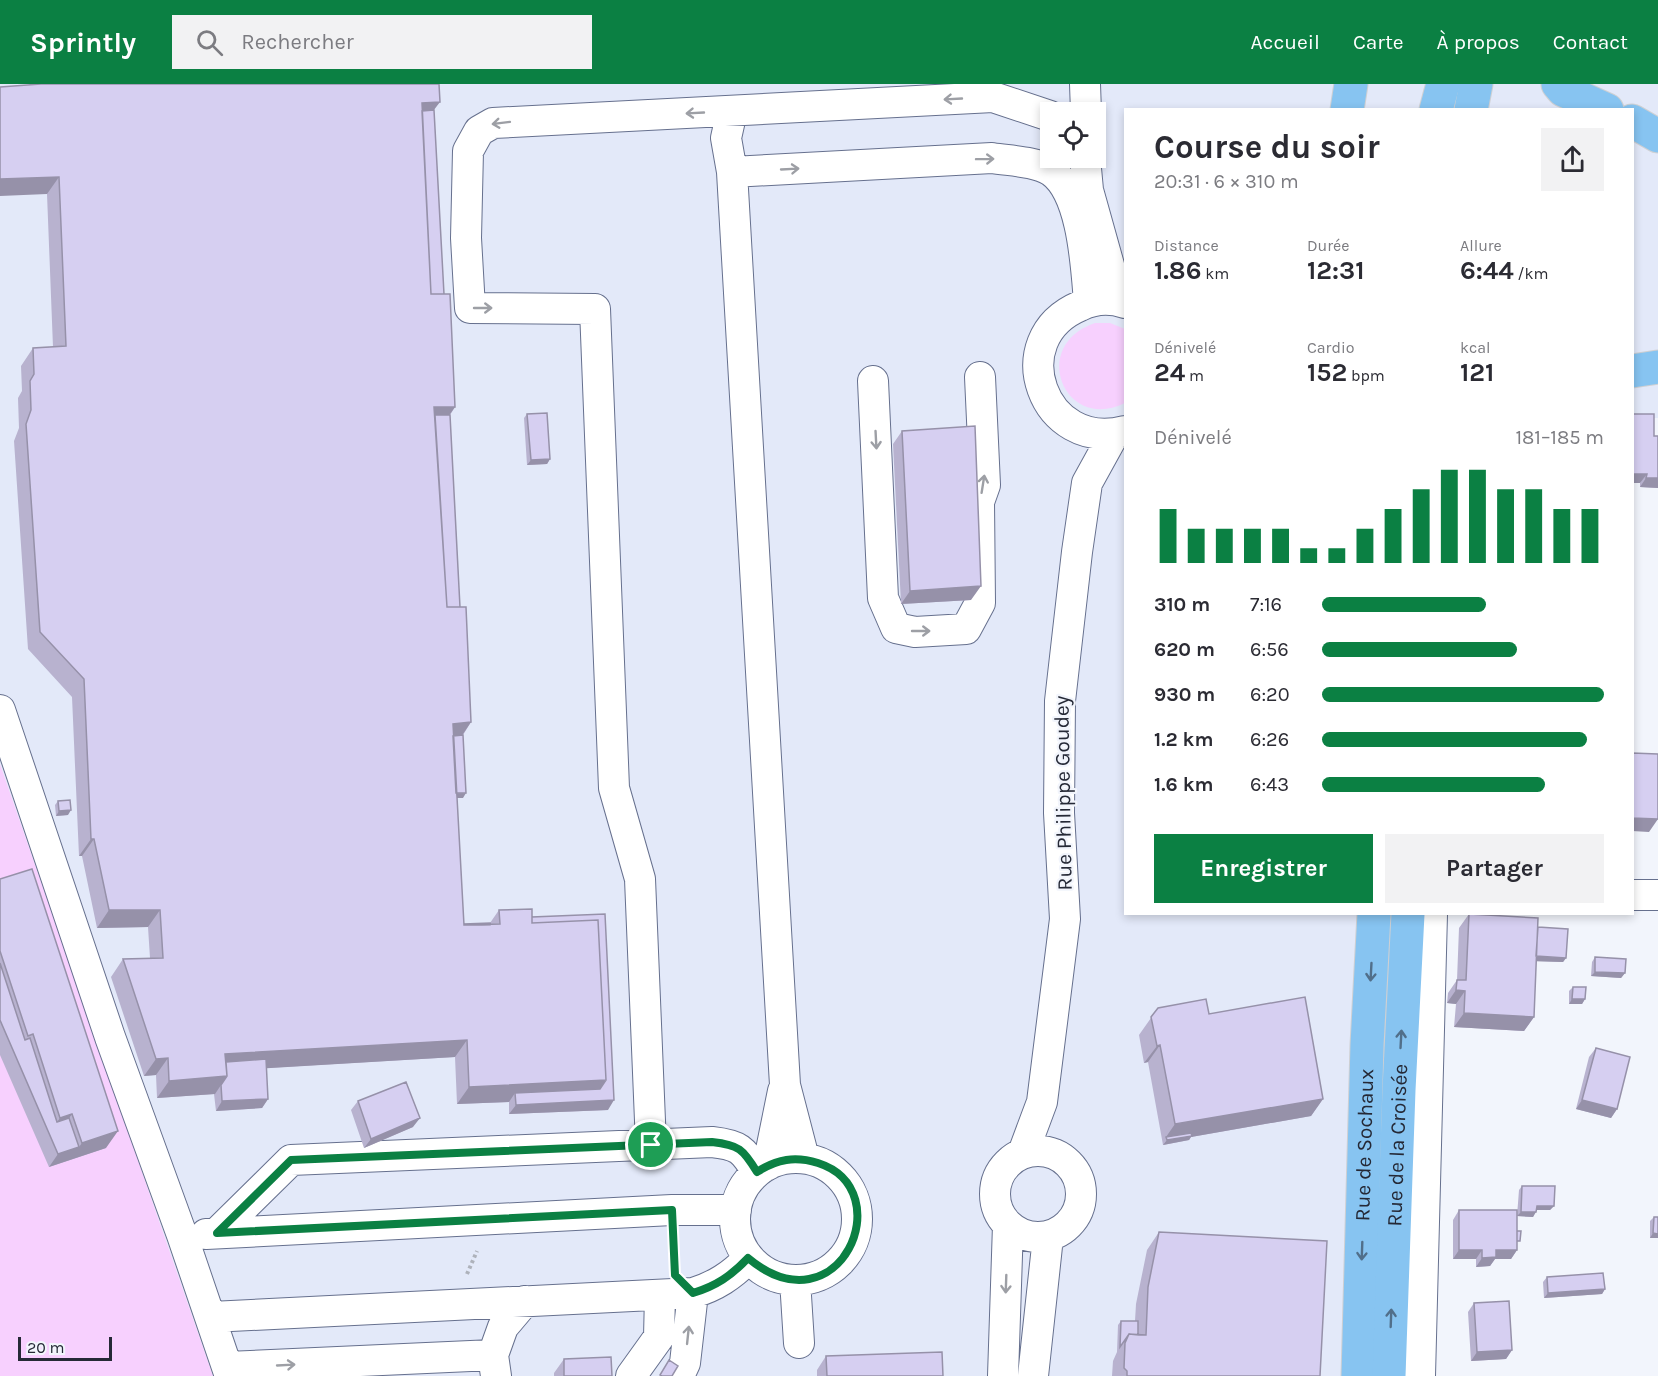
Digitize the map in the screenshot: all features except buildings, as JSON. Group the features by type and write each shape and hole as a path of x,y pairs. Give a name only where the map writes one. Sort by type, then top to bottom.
{"main road":[{"path":"1347,108 1351,84"},
{"path":"1437,108 1443,84"},
{"path":"1471,108 1476,84"},
{"path":"1558,84 1563,90 1603,108"},
{"path":"1634,122 1658,136"},
{"path":"1634,147 1658,153"},
{"path":"1634,371 1658,367"},
{"name":"Rue de Sochaux","path":"1358,1376 1367,1045 1374,915"},
{"name":"Rue de la Croisée","path":"1389,1376 1398,1090 1408,915"}],"street":[{"path":"993,97 1021,84"},
{"path":"1085,84 1086,102"},
{"path":"651,1145 640,879 635,870 614,788 596,309 471,308 466,238 468,151 478,132 493,123 993,97 1040,113"},
{"path":"732,111 726,138 732,172 784,1085 804,1158"},
{"path":"732,172 992,158 1024,162 1051,171 1066,190 1083,237 1089,302"},
{"path":"1085,168 1088,190 1122,302 1089,302 1069,310 1052,326 1041,345 1037,367 1041,388 1046,399 1068,423 1083,431 1120,432"},
{"path":"873,381 883,598 896,628 915,632 966,629 980,603 978,502 985,485 980,377"},
{"name":"Rue Philippe Goudey","path":"1023,1153 1042,1102 1065,919 1059,813 1060,701 1087,483 1068,423"},
{"name":"Rue Philippe Goudey","path":"1087,483 1120,432"},
{"path":"0,710 110,1037 229,1372 495,1366 503,1327 525,1301"},
{"path":"1634,895 1658,896"},
{"path":"1420,1376 1432,915"},
{"path":"763,1169 784,1085"},
{"name":"Rue Philippe Goudey","path":"1042,1102 1057,1155"},
{"path":"217,1233 291,1160 712,1142 734,1144 763,1169"},
{"path":"1043,1151 1057,1155 1068,1163 1077,1175 1081,1190 1080,1204 1075,1217 1065,1228 1048,1237 1021,1234 1008,1225 999,1213 994,1184 1006,1164 1023,1153 1043,1151"},
{"path":"804,1158 826,1166 840,1176 852,1192 858,1222 853,1243 842,1260 824,1274 795,1280 766,1272 748,1258 736,1230 736,1210 741,1192 763,1169 783,1159 804,1158"},
{"path":"182,1235 672,1210 736,1210"},
{"path":"1003,1376 1008,1225"},
{"path":"1034,1376 1048,1237"},
{"path":"211,1317 693,1293 715,1286 733,1274 748,1258"},
{"path":"795,1280 800,1343"},
{"path":"679,1376 685,1364 693,1293"},
{"path":"631,1376 659,1338 660,1295"}],"path":[{"path":"672,1210 675,1275 693,1293"}],"shaded area":[{"path":"0,84 1658,84 1658,418 1634,418 1634,108 1124,108 1124,915 1439,915 1427,1376 213,1376 0,764"},
{"path":"1095,323 1110,323 1124,329 1124,403 1104,409 1086,406 1071,397 1062,383 1059,366 1063,349 1075,334"},
{"path":"0,764 213,1376 0,1376"}],"route":[{"path":"712,1142 734,1144 746,1154 757,1172 783,1159 804,1158 826,1166 840,1176 852,1192 858,1222 853,1243 842,1260 824,1274 808,1279 784,1279 766,1272 748,1258 733,1274 715,1286 693,1293 675,1275 672,1210 217,1233 291,1160 651,1145 712,1142"}]}
